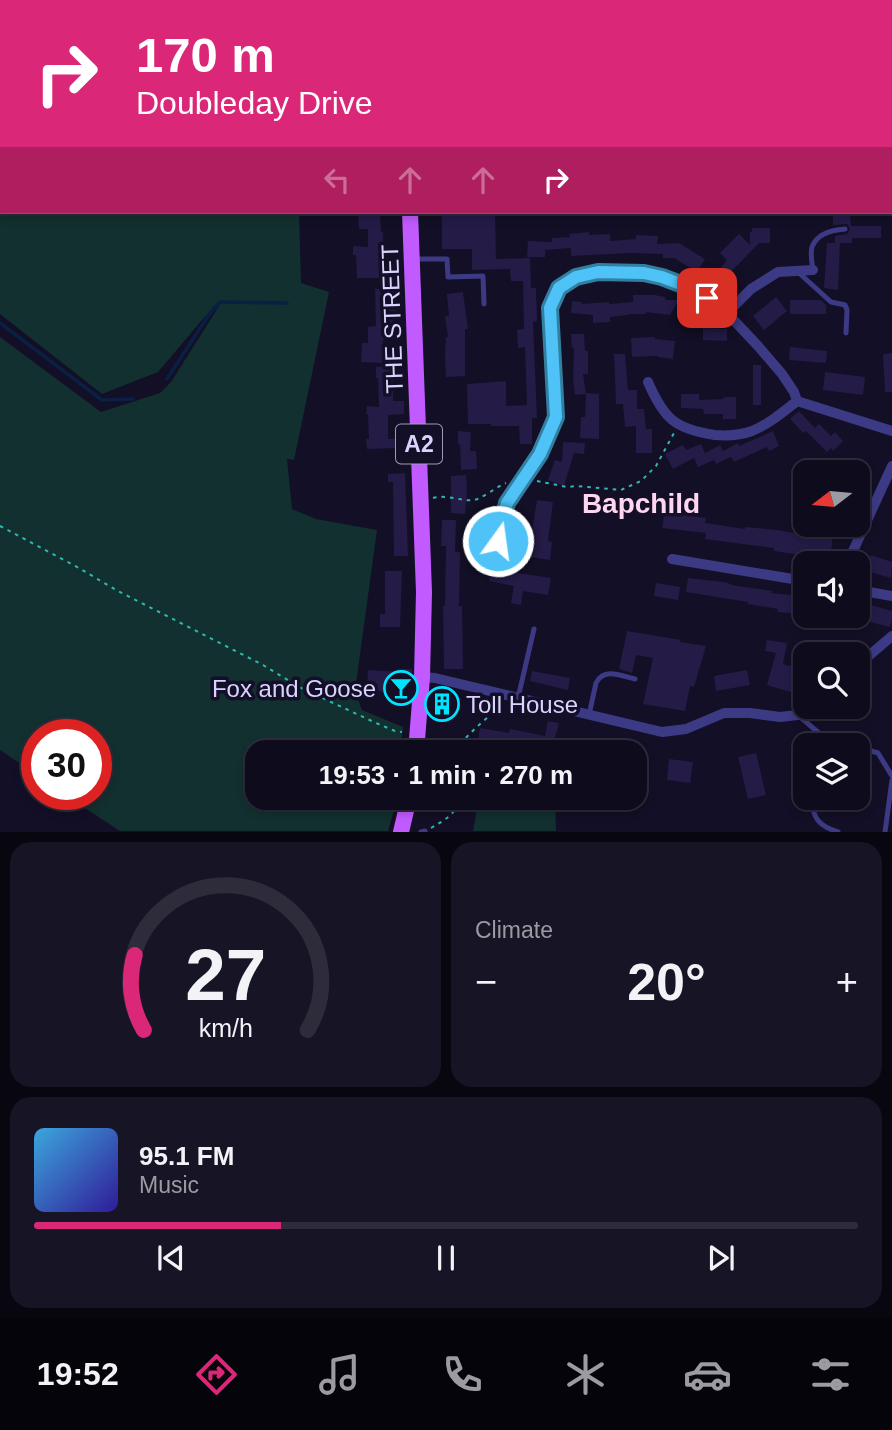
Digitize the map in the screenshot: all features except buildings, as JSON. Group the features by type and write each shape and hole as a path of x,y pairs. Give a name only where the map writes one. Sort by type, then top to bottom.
{"main road":[{"name":"THE STREET","path":"410,214 422,502 422,677"},
{"name":"A2","path":"417,740 422,677"},
{"path":"401,831 406,810"},
{"path":"412,831 415,810"}],"street":[{"path":"727,313 751,289 778,272 813,270"},
{"path":"498,541 507,503 540,454 556,417 550,308 559,288 576,277 598,272 644,273 683,285 707,298 727,313 782,374 797,401"},
{"path":"648,382 661,409 676,424 696,432 726,436 750,432 767,424 797,401"},
{"path":"797,401 892,431"},
{"path":"853,551 892,466"},
{"path":"672,559 793,578"},
{"path":"870,592 892,596"},
{"path":"870,655 892,636"},
{"path":"422,677 662,732 686,729 724,713 793,716"}],"lane":[{"path":"813,270 813,245 825,233 845,229"},
{"path":"412,260 447,259 448,277 483,276 484,304"},
{"path":"797,271 831,302 845,305 846,333"},
{"path":"518,698 534,629"},
{"path":"589,715 598,678 614,674 635,679"},
{"path":"803,719 819,733"},
{"path":"870,750 878,753 892,778 885,831"},
{"path":"813,810 814,817 827,828 838,831"}],"path":[{"path":"422,502 436,496 478,499 507,482 518,486 533,481 621,491 641,481 656,466 676,424"},
{"path":"0,526 301,688 395,731 417,734"},
{"path":"464,740 491,714 518,698"},
{"path":"423,831 450,817 455,810"}],"green space":[{"path":"0,214 299,214 301,283 329,292 294,460 287,459 292,509 316,519 377,530 355,691 362,710 403,727 401,740 245,740 245,810 394,810 388,831 120,831 88,810 112,810 112,719 21,719 21,764 0,750 0,337 101,412 160,393 171,382 219,306 214,306 158,372 102,394 0,314"},
{"path":"477,810 555,810 556,831 473,831"}],"waterway":[{"path":"167,379 220,302 287,303"},
{"path":"0,323 102,400 133,399"}],"place":[{"name":"Fox and Goose","path":"401,688"},
{"name":"Toll House","path":"442,704"}],"district":[{"name":"Bapchild","path":"641,503"}],"route":[{"path":"498,541 507,503 540,454 556,417 550,308 559,288 576,277 598,272 644,273 683,285 707,298"}]}
